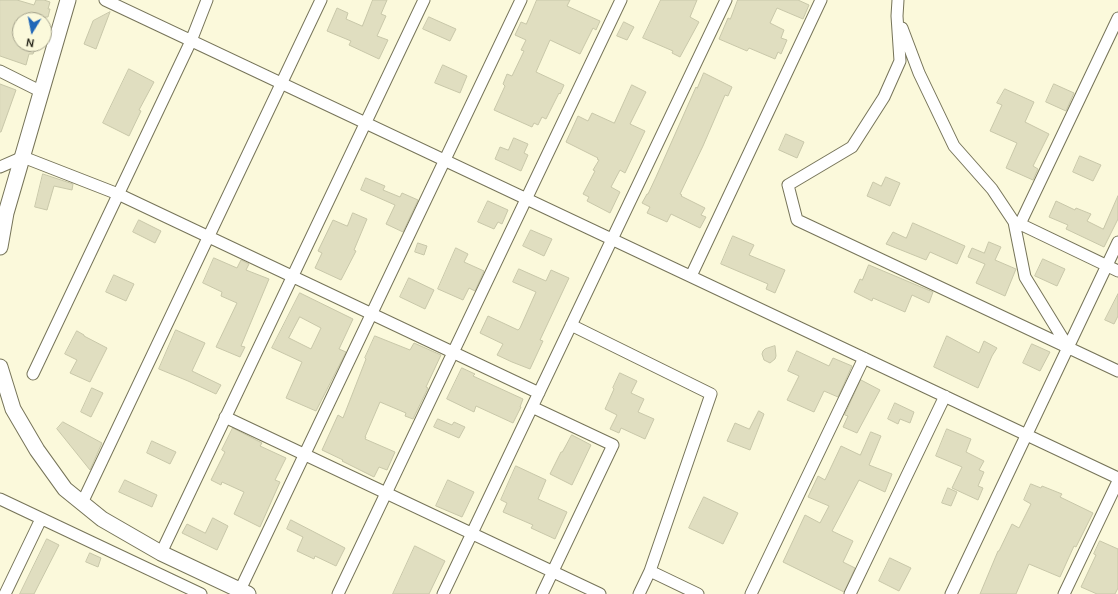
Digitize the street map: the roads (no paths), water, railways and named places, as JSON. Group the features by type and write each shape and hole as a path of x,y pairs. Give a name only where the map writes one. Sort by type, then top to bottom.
{"main road":[{"path":"0,247 6,213 42,92 65,1"},
{"path":"0,367 13,409 37,450 65,489 102,519 160,553 244,592"}],"street":[{"path":"105,0 1118,478"},
{"path":"33,374 191,41 208,0"},
{"path":"82,503 321,0"},
{"path":"160,553 424,0"},
{"path":"244,592 304,454 521,0"},
{"path":"338,594 621,0"},
{"path":"443,594 726,0"},
{"path":"691,276 821,0"},
{"path":"898,0 897,16 900,61 884,97 852,147 788,185 797,220 1118,370"},
{"path":"897,16 919,73 954,146 992,189 1014,222 1025,277 1068,347"},
{"path":"1118,18 1020,224 1118,271"},
{"path":"0,71 42,92"},
{"path":"0,167 23,157 118,194 539,393"},
{"path":"951,594 1118,242"},
{"path":"571,324 711,394 650,571 639,594"},
{"path":"751,594 864,358"},
{"path":"850,594 944,396"},
{"path":"532,407 613,445 542,594"},
{"path":"225,417 600,594"},
{"path":"1064,594 1118,481"},
{"path":"0,499 201,594"},
{"path":"5,594 41,519"},
{"path":"650,571 698,594"}]}
